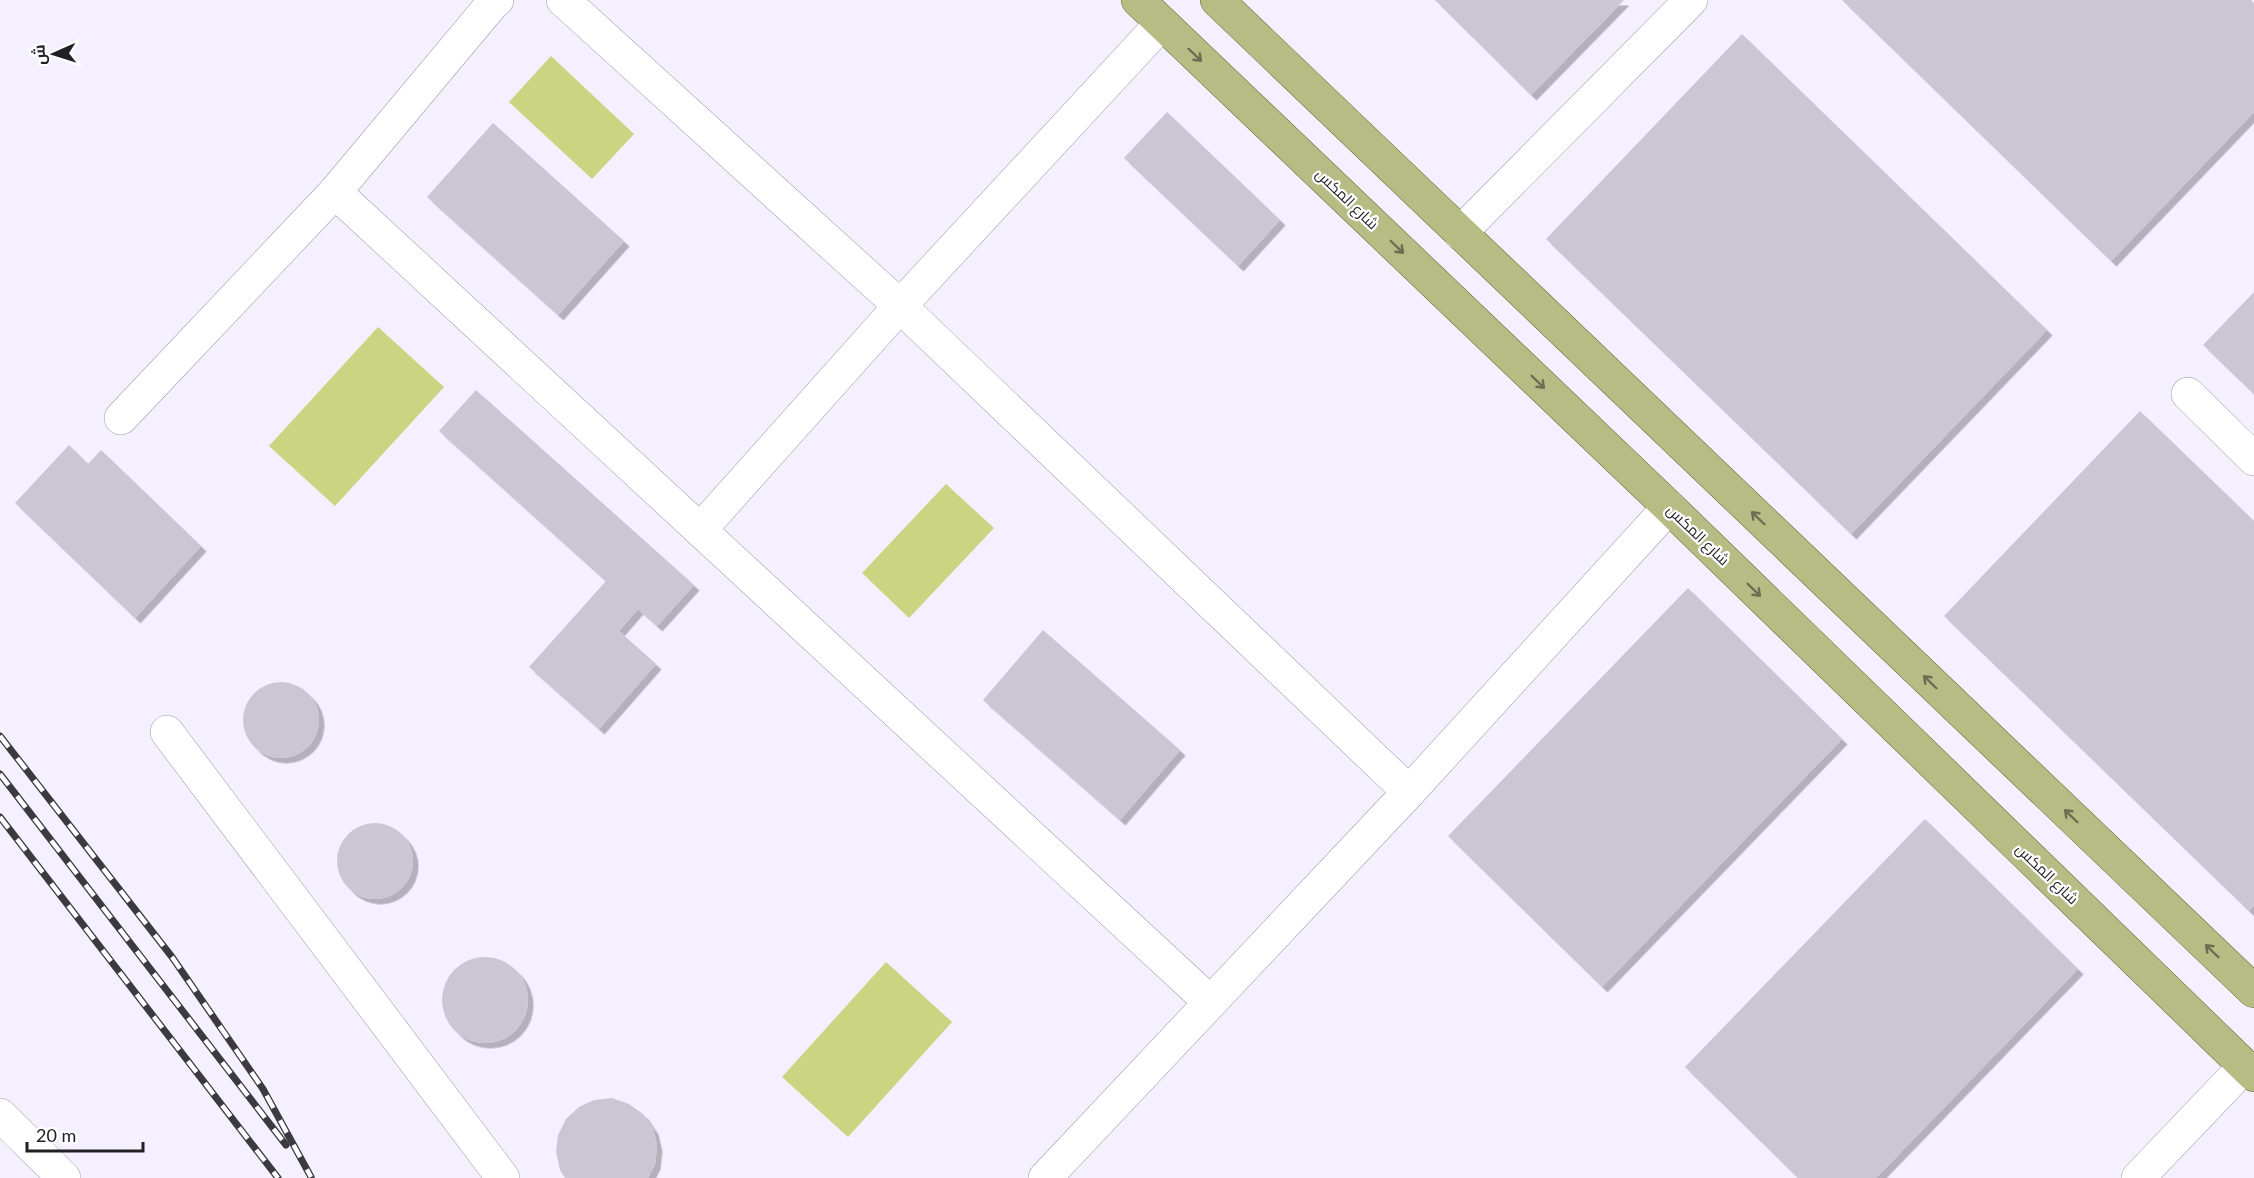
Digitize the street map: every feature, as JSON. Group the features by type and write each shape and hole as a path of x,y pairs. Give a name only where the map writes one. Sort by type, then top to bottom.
{"main road":[{"name":"شارع المكس","path":"1138,0 1669,507 2249,1070"},
{"path":"1217,0 2252,985"}],"lane":[{"path":"121,418 335,192 497,0"},
{"path":"563,0 900,306 1409,792"},
{"path":"1460,233 1691,0"},
{"path":"700,530 900,306 1162,23"},
{"path":"335,192 1210,1002"},
{"path":"2188,394 2254,459"},
{"path":"1045,1178 1409,792 1669,507"},
{"path":"167,732 503,1178"},
{"path":"2138,1178 2249,1070"},
{"path":"0,1115 64,1178"}],"green space":[{"path":"551,56 634,134 592,179 509,102"},
{"path":"378,327 444,387 335,506 269,446"},
{"path":"946,484 994,528 909,618 862,573"},
{"path":"886,962 952,1022 848,1137 782,1077"}],"building":[{"path":"1435,0 1624,0 1531,95"},
{"path":"1842,0 2251,0 2254,3 2254,112 2111,261"},
{"path":"1742,34 2047,330 1851,534 1546,239"},
{"path":"1167,112 1280,220 1238,266 1124,158"},
{"path":"493,123 624,241 558,315 427,197"},
{"path":"2254,292 2254,394 2203,345"},
{"path":"476,390 694,585 657,626 638,609 619,631 656,664 599,729 529,667 606,581 439,431"},
{"path":"2140,411 2254,521 2254,906 2249,911 1944,616"},
{"path":"69,445 88,464 101,450 201,546 135,618 15,503"},
{"path":"1688,588 1842,739 1602,987 1448,836"},
{"path":"1043,630 1180,750 1120,820 983,700"},
{"path":"274,682 288,682 302,688 313,699 319,713 316,735 308,747 288,758 274,758 260,752 249,741 243,727 243,713 249,699 260,688"},
{"path":"1925,819 2078,969 1876,1178 1798,1178 1685,1067"},
{"path":"368,823 382,823 396,829 407,840 413,854 410,876 402,888 382,899 368,899 354,893 343,882 337,868 337,854 343,840 354,829"},
{"path":"485,957 509,964 521,976 528,1000 521,1024 509,1036 485,1043 461,1036 449,1024 442,1000 449,976 461,964"},
{"path":"612,1098 629,1104 643,1114 653,1129 657,1146 655,1164 648,1178 565,1178 560,1170 556,1152 558,1135 566,1119 579,1107 594,1100"}],"railway":[{"path":"0,736 172,957 263,1089 311,1177"},
{"path":"0,774 286,1145"},
{"path":"0,817 278,1178"}]}
